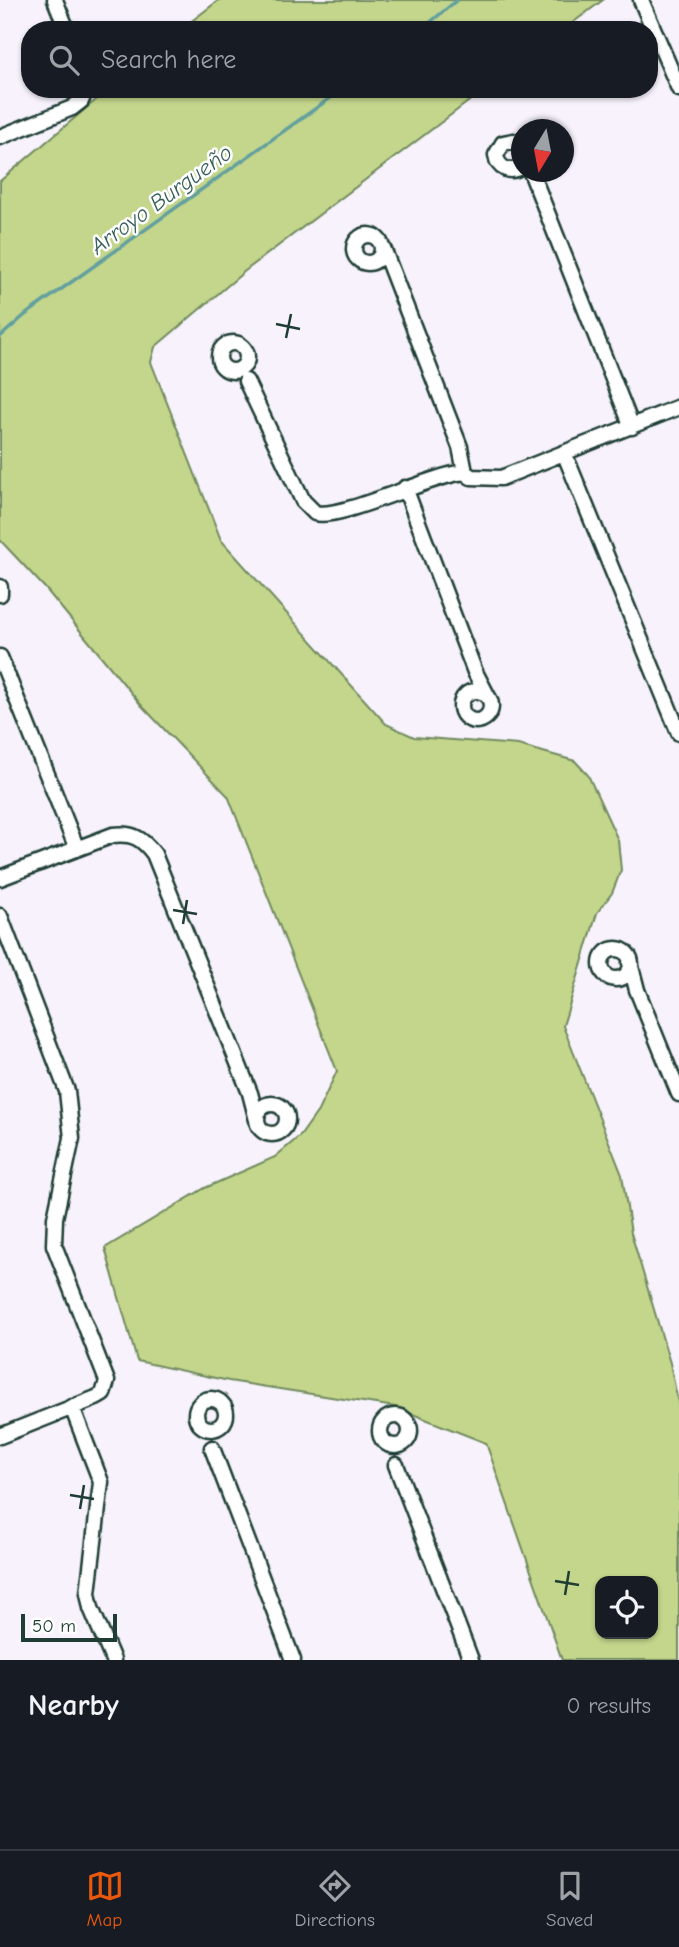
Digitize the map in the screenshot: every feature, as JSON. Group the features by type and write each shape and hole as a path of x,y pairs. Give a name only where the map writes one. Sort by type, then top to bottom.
{"street":[{"path":"55,0 63,21"},
{"path":"641,0 650,21"},
{"path":"658,40 679,89"},
{"path":"0,136 72,108 82,98"},
{"path":"511,143 508,142 497,150 496,160 502,168 511,170"},
{"path":"529,182 632,427"},
{"path":"391,274 373,263 363,263 356,257 353,248 357,240 370,235 379,239 460,447 465,472"},
{"path":"373,263 380,257 383,248"},
{"path":"246,381 220,363 219,355 224,347 232,344 241,346 246,354 246,381 303,501 315,513 334,513 449,474 465,472 477,480 501,478 565,455 679,407"},
{"path":"232,371 240,369 246,363"},
{"path":"565,455 679,733"},
{"path":"405,488 475,672 488,697 490,710 484,718 475,720 467,717 462,709 463,699 470,693 480,692 488,697"},
{"path":"0,587 0,594"},
{"path":"0,657 77,849"},
{"path":"470,693 475,672"},
{"path":"0,878 125,834 135,835 147,845 250,1093 257,1120 265,1132 274,1134 283,1129 287,1121 284,1111 277,1105 268,1105 250,1093"},
{"path":"0,916 67,1091 72,1138 55,1219 54,1245 107,1381 103,1394 0,1436"},
{"path":"637,990 620,978 606,975 601,966 603,957 609,950 619,949 627,954 637,990 679,1094"},
{"path":"620,978 628,972 630,963"},
{"path":"257,1120 260,1111 268,1105"},
{"path":"212,1448 217,1428 224,1421 226,1412 221,1404 212,1400 203,1402 197,1409 200,1423 293,1660"},
{"path":"72,1406 101,1482 88,1593 91,1608 113,1660"},
{"path":"383,1440 391,1445 401,1444 408,1438 409,1428 400,1418 391,1417 383,1422 380,1431 383,1440 396,1465 471,1660"},
{"path":"200,1423 208,1429 217,1428"},
{"path":"396,1465 401,1444"}],"green space":[{"path":"219,0 603,0 575,21 192,21"},
{"path":"98,98 473,98 245,271 155,347 151,362 221,540 386,724 414,737 518,745 575,761 588,775 618,840 621,870 612,893 597,913 563,1026 622,1175 631,1233 670,1363 679,1407 679,1660 562,1660 486,1443 395,1407 229,1381 137,1361 105,1248 205,1188 275,1157 301,1135 318,1111 337,1071 228,796 142,706 45,588 0,540 0,181"}],"waterway":[{"name":"Arroyo Burgueño","path":"432,21 457,0"},
{"name":"Arroyo Burgueño","path":"0,337 25,315 330,98"}]}
